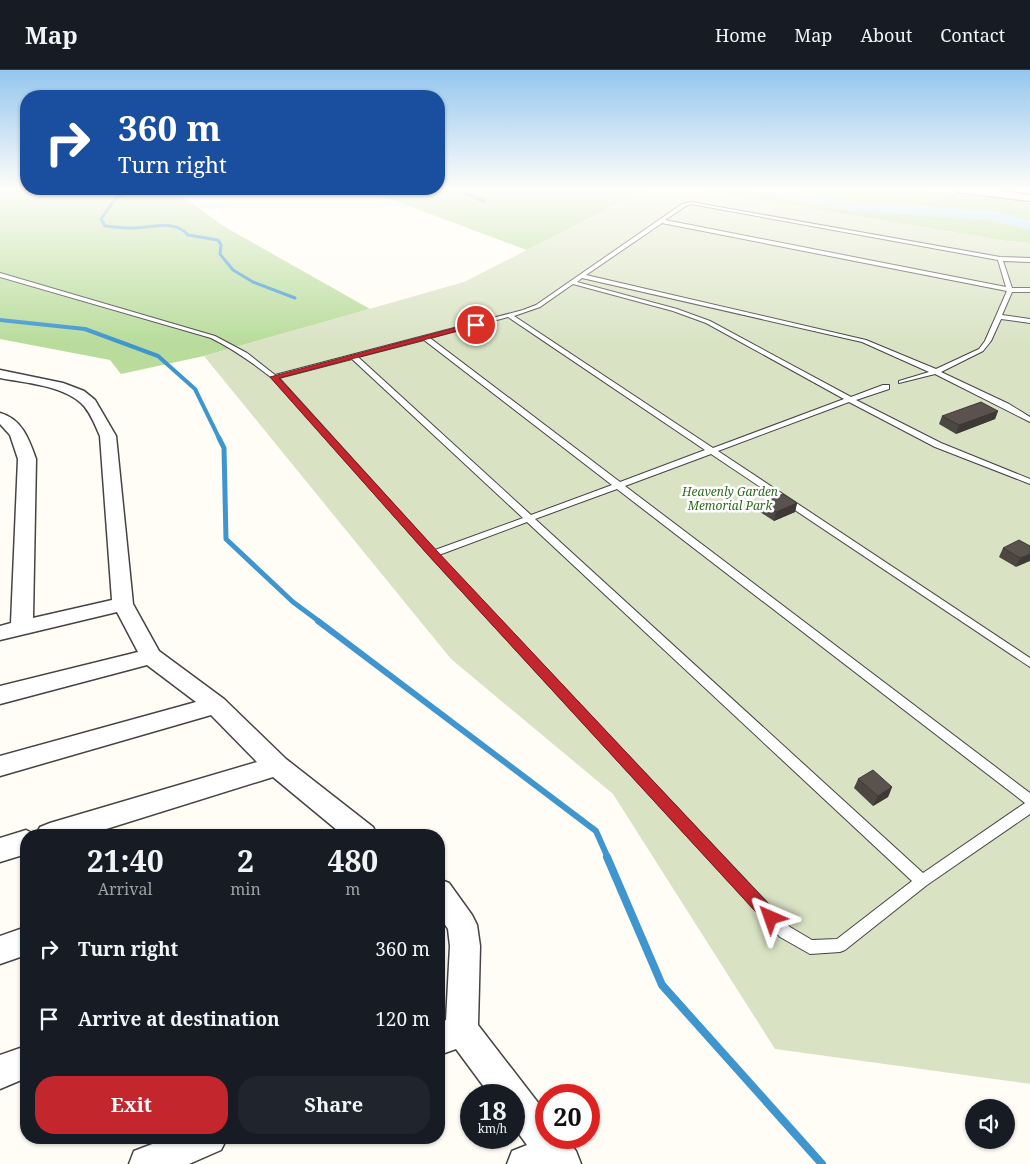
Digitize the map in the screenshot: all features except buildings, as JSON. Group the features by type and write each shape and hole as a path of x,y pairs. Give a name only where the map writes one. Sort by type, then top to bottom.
{"street":[{"path":"0,390 10,376 72,390 85,398 98,416 108,436 123,604 151,656 216,705 277,766 350,829"},
{"path":"0,418 13,427 19,436 27,459 22,628"},
{"path":"0,633 123,604"},
{"path":"0,696 151,656"},
{"path":"0,766 216,705"},
{"path":"70,829 277,766"},
{"path":"0,850 20,844"},
{"path":"445,905 462,924 466,946 450,1035 500,1084"},
{"path":"0,950 20,943"},
{"path":"0,1072 20,1064"},
{"path":"525,1119 547,1160"},
{"path":"147,1164 195,1144"}],"lane":[{"path":"274,377 510,316 538,306 634,240"},
{"path":"758,240 1010,290 1030,290"},
{"path":"897,240 1000,259 1030,260"},
{"path":"901,382 936,372 981,350 988,341 994,325 1000,317 1010,290 1000,259"},
{"path":"0,275 213,337 230,344 274,377 433,554 785,932 810,947 840,945 922,881 1030,807"},
{"path":"581,276 722,310 864,341 936,372 1006,406 1030,420"},
{"path":"571,282 675,310 708,322 848,400 938,445 1030,482"},
{"path":"708,322 722,310"},
{"path":"510,316 1030,663"},
{"path":"1000,317 1030,322"},
{"path":"426,338 1030,800"},
{"path":"354,357 922,881"},
{"path":"433,554 848,400 886,388"}],"green space":[{"path":"0,240 248,240 370,309 204,356 121,374 110,360 0,339"},
{"path":"500,240 547,240 527,250"},
{"name":"Heavenly Garden Memorial Park","path":"547,240 1000,240 1030,243 1030,1084 775,1049 613,794 451,659 204,356 464,282"},
{"path":"1000,240 1030,240 1030,243"}],"waterway":[{"path":"218,240 221,245 220,254 233,270 253,282 295,298"},
{"path":"0,320 85,329 158,356 195,389 220,440"},
{"path":"220,440 224,448 226,539 293,602 320,622"},
{"path":"318,621 596,831 608,858"},
{"path":"607,857 662,985 822,1164"}],"route":[{"path":"476,325 274,377 433,554 771,918"}]}
